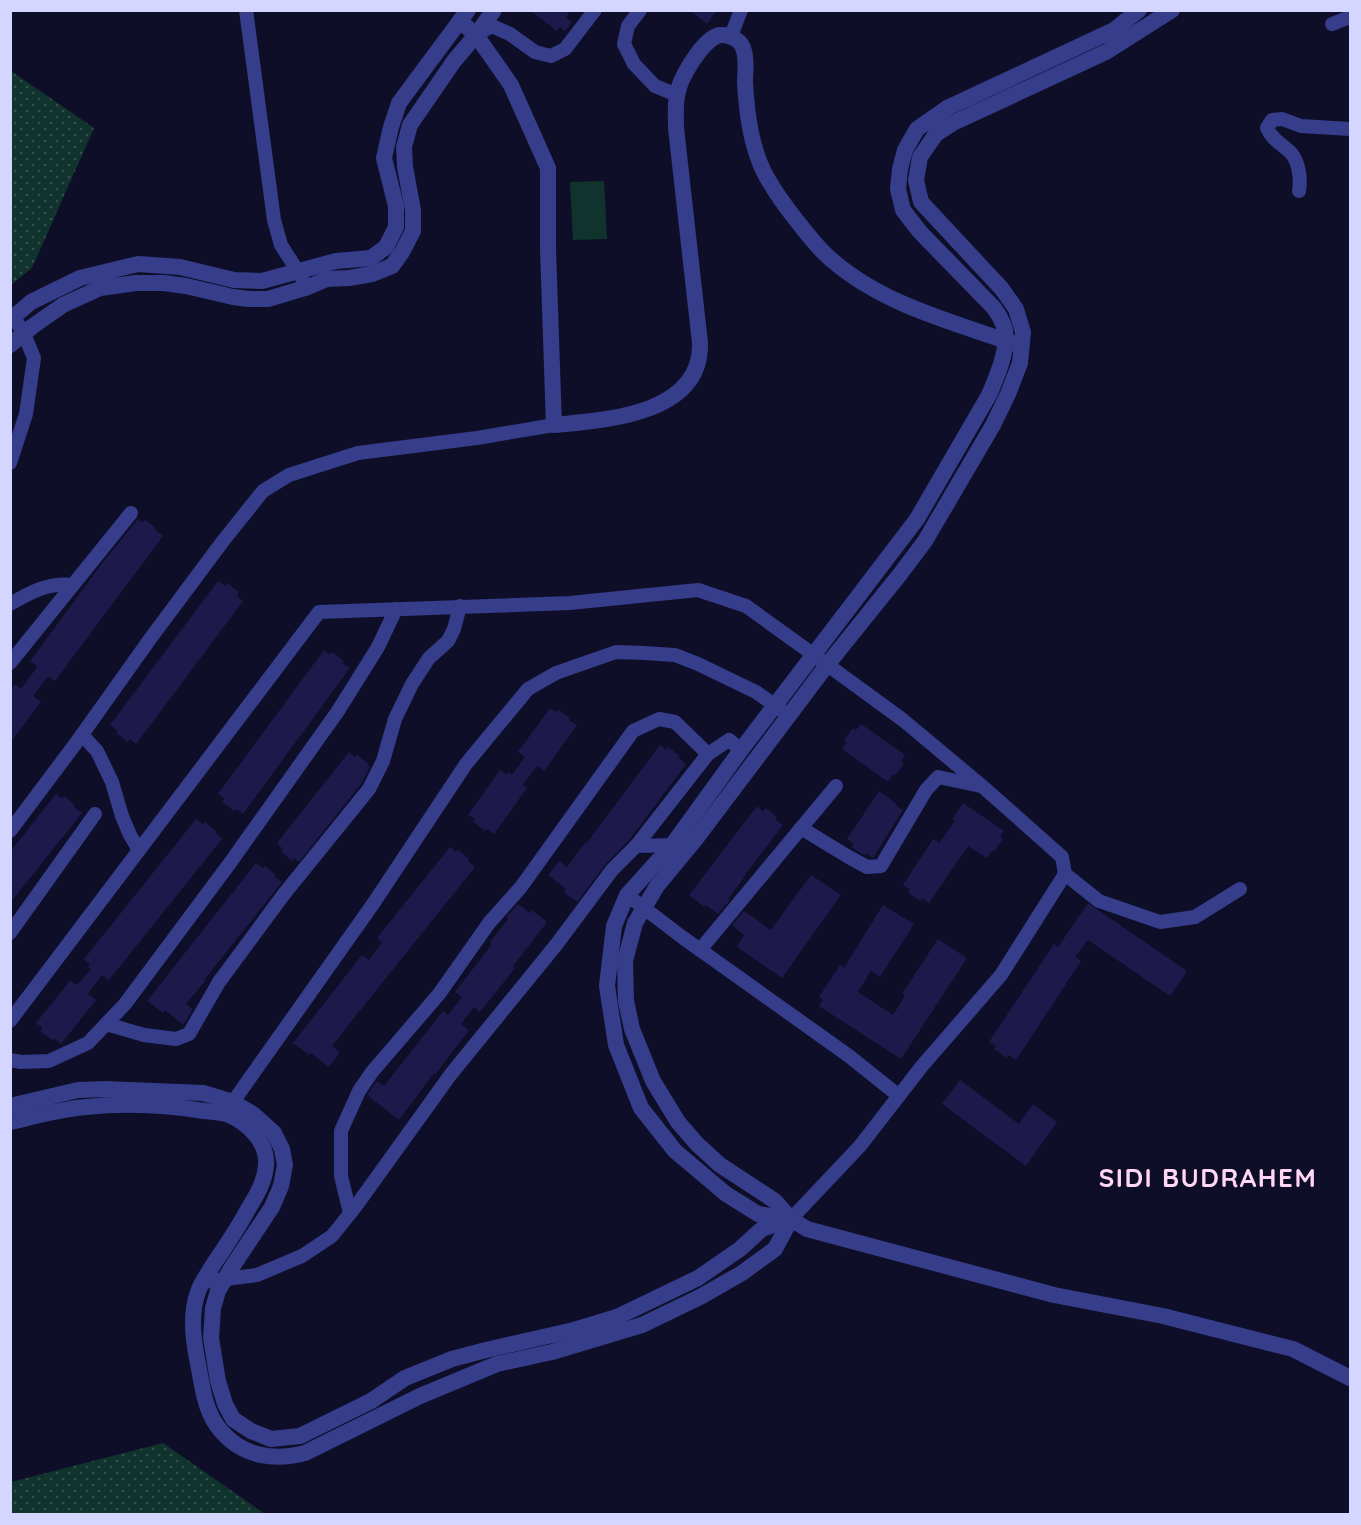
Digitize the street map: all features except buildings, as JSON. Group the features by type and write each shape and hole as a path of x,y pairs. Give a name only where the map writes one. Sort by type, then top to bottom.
{"street":[{"path":"246,10 274,220 280,245 308,286"},
{"path":"10,345 63,305 100,288 136,283 164,283 249,299 268,299 327,279 372,274 392,266 413,231 413,210 405,167 404,147 410,125 454,61 494,10"},
{"path":"476,35 492,26 510,34 536,52 551,56 565,49 595,10"},
{"path":"640,10 628,26 624,44 634,64 656,86 677,95"},
{"path":"731,36 741,10"},
{"path":"791,1219 758,1214 726,1194 675,1151 641,1108 616,1045 607,986 614,926 627,895 681,846 789,715 821,660 917,519 989,395 998,375 1005,340 1005,330 1001,319 994,308 920,232 903,210 898,189 900,169 905,150 917,129 947,108 1114,30 1139,10"},
{"path":"1172,10 1106,52 953,123 936,134 920,157 916,180 921,202 1002,289 1016,309 1023,332 1020,363 993,425 925,541 901,573 821,660 774,705 741,750 681,846 635,923 625,961 626,1000 632,1029 653,1081 678,1122 720,1165 775,1200 791,1219 807,1229 1054,1295 1163,1316 1293,1349 1350,1378"},
{"path":"10,463 26,414 34,358 24,334 12,318 31,302 80,278 138,264 180,267 234,280 262,282 336,261 371,258 386,247 396,226 396,206 384,158 393,119 399,103 464,16 511,85 548,168 548,249 554,425"},
{"path":"1332,24 1350,17"},
{"path":"10,831 150,639 263,491 289,475 358,453 625,416 649,408 681,390 693,373 699,359 700,343 676,128 677,95 686,72 705,44 712,38 722,35 731,36 739,41 744,50 748,116 753,144 762,169 776,195 832,261 869,286 927,313 1022,346"},
{"path":"1299,191 1298,168 1292,154 1270,135 1267,128 1272,120 1282,119 1301,126 1350,129"},
{"path":"10,663 131,513"},
{"path":"10,604 34,591 61,583 73,585"},
{"path":"10,1022 319,612 570,603 698,590 746,606 903,720 1062,857 1065,874 1100,901 1160,922 1195,917 1240,889"},
{"path":"106,1024 144,1035 176,1039 189,1034 226,973 284,894 369,789 382,761 395,720 412,684 429,658 448,641 460,606"},
{"path":"10,1060 49,1061 88,1043 124,1004 230,863 338,711 378,647 396,609"},
{"path":"229,1108 372,904 466,764 528,689 556,673 616,652 675,655 756,692 789,715"},
{"path":"350,1213 341,1176 341,1131 359,1091 372,1072 439,994 489,923 521,887 633,731 659,719 675,722 708,754"},
{"path":"82,735 97,751 112,782 130,836 139,850"},
{"path":"203,1282 257,1275 302,1256 332,1236 451,1074 556,945 612,870 636,846 708,754 729,740 741,750"},
{"path":"801,828 867,867 881,866 926,790 938,777 981,786"},
{"path":"700,950 836,786"},
{"path":"10,933 95,814"},
{"path":"636,846 681,846"},
{"path":"10,1106 78,1090 202,1092 229,1108 253,1131 264,1148 266,1162 261,1187 197,1294 193,1318 194,1335 207,1405 221,1432 246,1450 260,1456 291,1457 306,1453 420,1396 496,1364 552,1352 642,1325 700,1297 742,1273 775,1249 791,1219 860,1146 922,1066 1001,975 1065,874"},
{"path":"627,895 840,1049 899,1096"},
{"path":"10,1122 55,1112 102,1106 229,1108 253,1114 274,1133 282,1149 285,1165 281,1186 272,1207 218,1291 213,1308 211,1338 218,1381 225,1404 233,1419 251,1431 271,1439 300,1436 371,1401 405,1378 452,1359 574,1330 617,1317 698,1278 740,1250 762,1229 791,1219"}],"green space":[{"path":"11,71 94,128 32,268 11,285"},
{"path":"604,181 607,239 573,240 570,182"},
{"path":"163,1443 265,1514 11,1514 11,1482"}],"district":[{"name":"SIDI BUDRAHEM","path":"1208,1177"}]}
